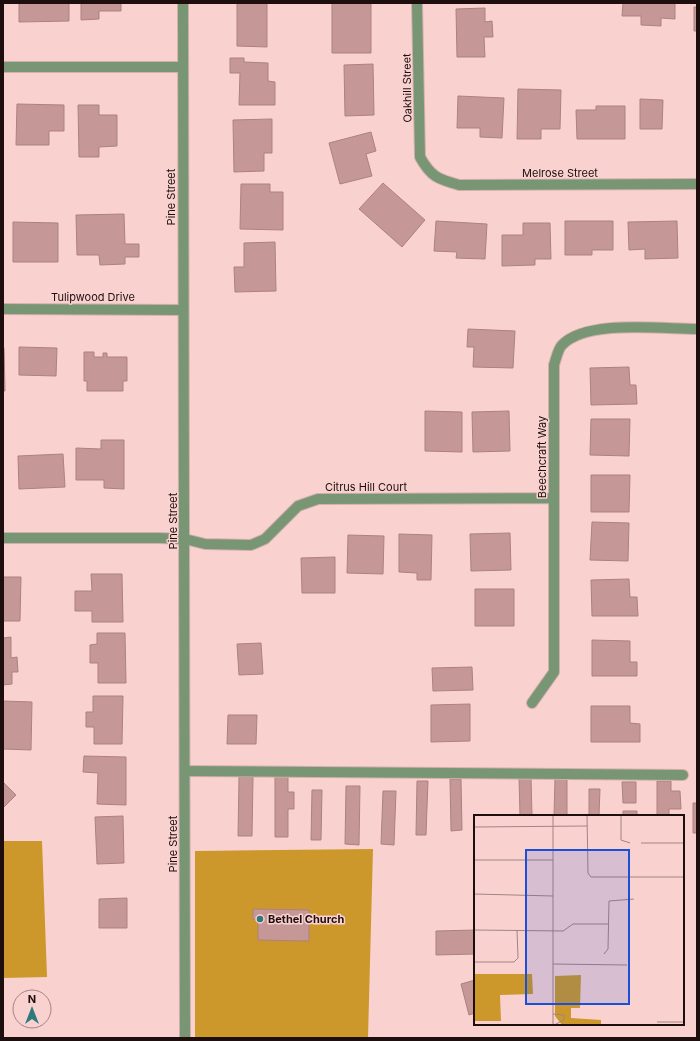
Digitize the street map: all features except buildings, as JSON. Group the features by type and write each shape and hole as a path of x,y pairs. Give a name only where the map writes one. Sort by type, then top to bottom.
{"street":[{"name":"Pine Street","path":"183,3 185,1038"},
{"name":"Oakhill Street","path":"417,3 420,157 428,171"},
{"path":"3,67 183,67"},
{"name":"Melrose Street","path":"428,171 439,180 459,185 697,184"},
{"name":"Tulipwood Drive","path":"3,309 183,310"},
{"name":"Beechcraft Way","path":"532,703 554,672 554,365 561,346 582,332 612,328 697,329"},
{"name":"Citrus Hill Court","path":"3,538 106,537 185,539 205,544 251,545 265,539 298,506 318,499 554,498"},
{"path":"185,771 683,775"}],"shaded area":[{"path":"3,841 42,841 47,977 3,978"},
{"path":"373,849 368,1038 195,1038 195,851"}],"place":[{"name":"Bethel Church","path":"260,919"}]}
